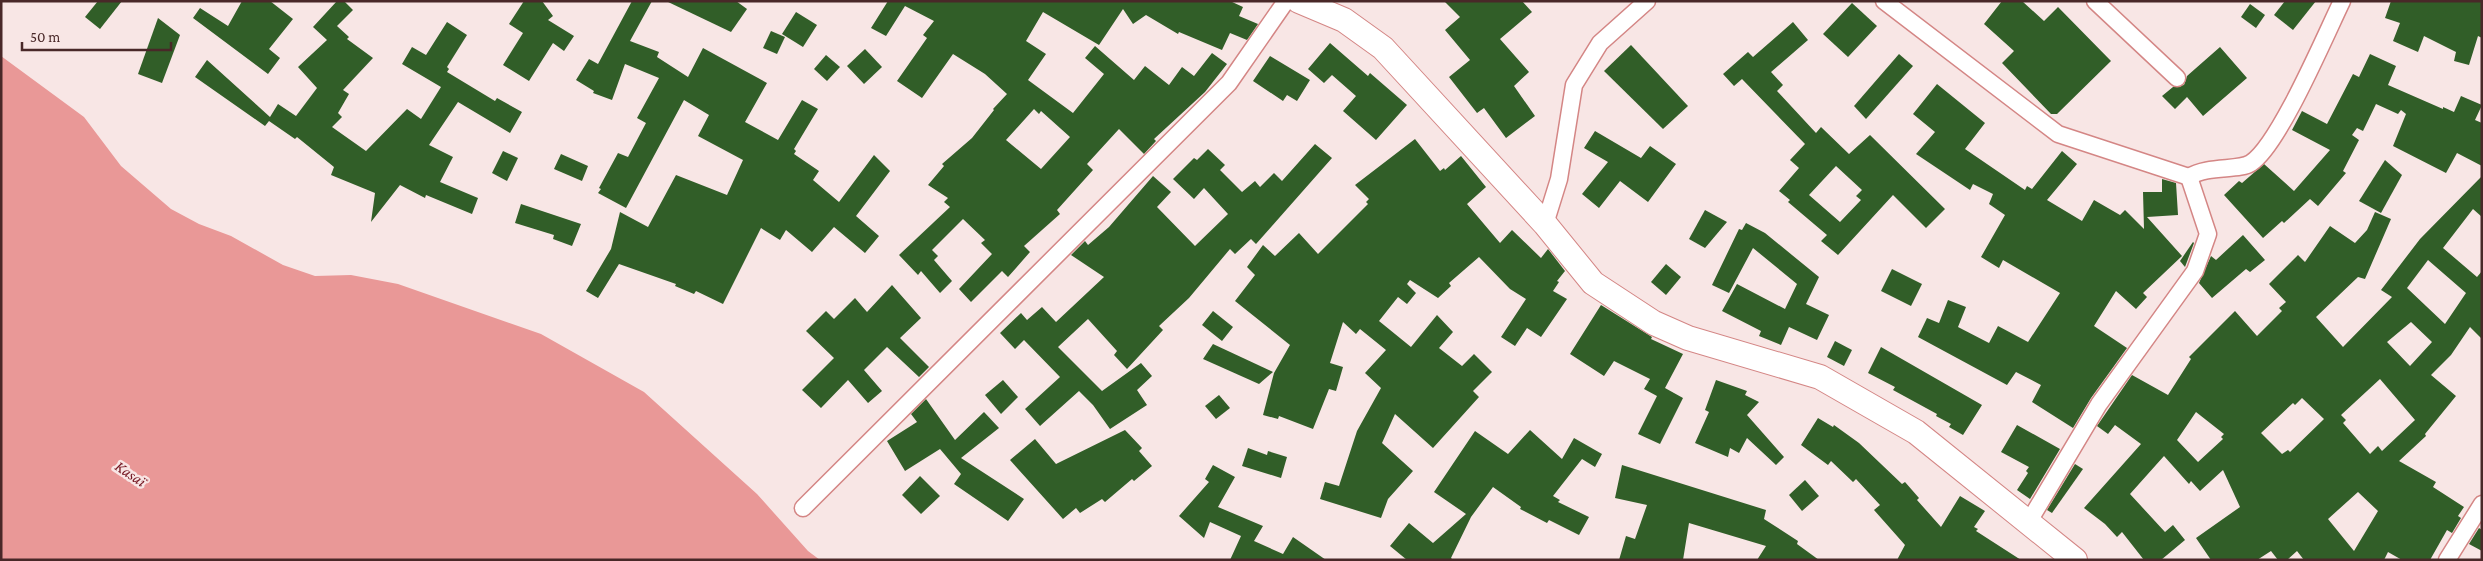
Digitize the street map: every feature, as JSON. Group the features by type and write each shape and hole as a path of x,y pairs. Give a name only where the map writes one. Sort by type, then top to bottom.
{"main road":[{"path":"1299,1 1344,20 1383,48 1545,224 1593,283 1654,323 1688,338 1820,377 1916,432 2075,560"}],"street":[{"path":"803,508 1229,83 1286,1"},
{"path":"1545,224 1558,179 1574,86 1600,43 1647,1"},
{"path":"1884,1 2058,134 2189,177"},
{"path":"2095,1 2177,78"},
{"path":"2189,177 2200,170 2250,164 2266,148 2289,108 2342,1"},
{"path":"2028,524 2099,404 2195,271 2201,259 2208,234 2189,177"},
{"path":"2447,560 2482,504"}],"water":[{"name":"Kasaï","path":"1,56 84,117 121,166 171,209 199,224 231,236 283,265 315,276 351,275 398,284 541,334 644,392 757,494 808,551 820,560 1,560"}],"building":[{"path":"98,1 122,1 100,29 85,17"},
{"path":"242,1 270,1 293,19 269,49 280,58 268,74 193,18 200,8 228,26"},
{"path":"337,1 344,1 353,10 337,26 349,37 347,39 373,58 343,90 349,94 338,113 342,117 332,127 366,151 407,109 421,119 441,87 402,64 412,47 426,55 447,22 467,35 447,67 449,69 447,72 495,101 497,98 522,112 510,133 458,102 429,145 453,157 440,182 478,198 472,214 426,195 425,198 400,185 371,222 375,193 331,175 334,167 297,137 295,139 269,121 265,126 195,77 207,60 270,117 278,104 296,116 317,88 298,67 327,40 313,27"},
{"path":"524,1 542,1 553,16 548,20 574,36 564,51 553,43 529,81 503,65 523,33 509,24"},
{"path":"632,1 652,1 630,41 659,52 657,57 688,77 703,48 767,83 745,122 778,140 802,100 818,109 794,149 796,151 794,154 819,171 813,180 839,202 874,155 890,171 856,216 879,236 865,253 834,227 812,252 786,230 780,240 761,228 723,304 696,291 694,294 675,286 676,284 619,264 598,298 586,291 611,249 620,212 648,227 676,175 727,195 743,160 698,136 709,115 684,100 626,208 598,193 618,153 628,157 646,123 637,118 659,78 625,64 612,100 593,93 594,91 576,80 589,59 598,64"},
{"path":"666,1 736,1 747,9 731,32"},
{"path":"888,1 1230,1 1243,7 1239,16 1258,24 1247,40 1230,33 1222,50 1179,32 1178,34 1146,15 1133,24 1123,9 1099,45 1043,12 1026,41 1046,54 1028,80 1073,113 1104,74 1085,58 1095,46 1134,80 1145,66 1169,85 1182,67 1194,76 1212,53 1227,64 1205,92 1154,139 1156,141 1144,154 1119,129 1087,164 1093,170 1057,210 1060,214 1024,246 1030,252 1008,277 1002,271 971,302 959,289 992,254 981,243 985,240 963,219 932,250 938,256 934,260 952,281 940,293 921,271 918,275 899,255 950,207 944,202 948,198 928,185 944,166 942,164 972,138 993,109 1007,94 985,74 953,54 922,98 897,81 927,38 923,35 934,21 905,6 886,36 871,28","holes":["1034,109 1039,114 1041,111 1070,137 1041,169 1006,140"]},
{"path":"1444,1 1522,1 1532,12 1500,39 1529,72 1514,86 1535,116 1506,138 1484,108 1477,113 1449,77 1470,60 1445,30 1460,17"},
{"path":"2002,1 2022,1 2044,21 2058,7 2111,61 2057,114 2051,114 2002,63 2014,51 1984,24"},
{"path":"2285,1 2316,1 2293,30 2274,15"},
{"path":"2391,1 2482,1 2482,38 2478,36 2469,65 2454,61 2456,52 2424,36 2418,52 2393,41 2400,23 2385,18"},
{"path":"1852,3 1877,26 1848,57 1823,34"},
{"path":"2250,4 2265,15 2256,28 2241,17"},
{"path":"796,12 817,25 803,47 782,34"},
{"path":"158,18 180,35 162,83 138,74"},
{"path":"1793,22 1808,40 1771,72 1783,85 1777,91 1816,133 1821,127 1849,154 1870,135 1945,209 1926,228 1893,195 1838,255 1821,241 1827,235 1788,202 1790,200 1779,191 1799,168 1790,160 1805,144 1742,79 1734,86 1723,74 1748,52 1753,57","holes":["1836,166 1862,190 1856,196 1861,200 1840,222 1809,195"]},
{"path":"771,31 785,37 777,54 763,48"},
{"path":"1330,43 1368,76 1370,73 1407,105 1376,140 1343,111 1356,96 1332,75 1324,83 1308,69"},
{"path":"1631,45 1688,106 1663,129 1604,71"},
{"path":"2220,47 2247,78 2203,116 2187,97 2175,109 2162,96 2173,87 2184,85 2187,76"},
{"path":"865,49 882,67 864,84 847,66"},
{"path":"1899,54 1913,66 1866,119 1854,106"},
{"path":"2370,54 2396,66 2388,85 2454,112 2461,96 2482,105 2475,120 2482,123 2482,166 2457,153 2446,173 2393,146 2406,114 2401,110 2398,114 2376,104 2363,131 2357,128 2352,135 2359,140 2343,171 2346,173 2318,206 2310,199 2284,223 2282,221 2263,238 2224,195 2239,181 2242,183 2264,164 2294,191 2330,150 2292,130 2302,111 2327,124 2353,74 2359,77"},
{"path":"826,55 840,67 827,81 814,69"},
{"path":"1270,56 1310,80 1297,101 1287,95 1283,101 1253,81"},
{"path":"1937,84 1985,123 1965,149 2025,190 2027,186 2032,189 2062,151 2077,164 2047,200 2082,221 2094,200 2120,215 2125,210 2144,229 2143,192 2162,192 2162,179 2176,183 2178,215 2147,217 2182,256 2143,293 2147,297 2136,309 2116,291 2094,326 2127,348 2091,398 2073,428 2032,402 2041,385 2016,372 2007,385 1918,337 1927,318 1939,323 1948,300 1966,307 1958,327 1989,343 1998,326 2028,342 2060,293 2003,260 1999,268 1981,257 2005,215 1989,204 1993,194 1973,184 1970,190 1916,154 1935,132 1913,114"},
{"path":"1595,131 1641,158 1650,146 1676,164 1648,202 1620,181 1599,208 1582,194 1608,162 1584,148"},
{"path":"1415,139 1440,171 1444,168 1445,170 1461,156 1486,187 1467,204 1500,243 1512,230 1541,258 1548,249 1565,271 1557,281 1559,282 1553,291 1567,299 1541,337 1527,328 1515,346 1501,337 1526,299 1510,289 1479,257 1449,283 1451,286 1438,298 1410,280 1407,284 1416,293 1407,304 1398,297 1379,321 1411,347 1437,315 1453,332 1439,348 1462,366 1474,354 1492,372 1473,391 1479,397 1433,448 1395,414 1382,443 1413,471 1388,499 1381,518 1320,499 1325,482 1339,486 1357,431 1381,388 1365,373 1386,350 1360,329 1356,334 1343,322 1330,363 1343,367 1336,391 1329,389 1313,429 1279,416 1278,419 1263,415 1274,373 1290,345 1235,301 1255,275 1247,267 1263,245 1275,256 1299,233 1318,254 1368,204 1366,202 1369,199 1355,185"},
{"path":"1315,144 1332,158 1256,244 1251,239 1235,254 1230,249 1189,298 1159,326 1163,330 1127,369 1114,355 1117,351 1088,319 1058,347 1102,391 1141,363 1152,376 1137,390 1147,405 1110,429 1093,405 1079,391 1040,426 1025,409 1060,377 1024,340 1015,349 1000,333 1021,313 1027,320 1042,307 1056,322 1104,277 1071,255 1085,241 1088,245 1109,227 1153,176 1171,192 1157,207 1195,246 1228,214 1204,188 1194,199 1173,179 1194,158 1197,160 1208,149 1225,165 1220,170 1242,192 1255,181 1260,187 1274,173 1282,181"},
{"path":"503,151 518,158 507,181 492,173"},
{"path":"561,154 588,166 582,181 554,169"},
{"path":"2385,160 2402,175 2381,213 2359,201"},
{"path":"2482,176 2482,217 2473,209 2443,248 2477,277 2482,271 2482,339 2470,327 2451,355 2431,375 2456,396 2425,434 2426,436 2399,461 2436,482 2433,487 2464,507 2458,516 2461,518 2452,533 2447,530 2430,560 2402,560 2388,552 2384,560 2304,560 2297,551 2287,560 2278,560 2271,551 2257,560 2211,560 2196,538 2240,507 2223,470 2200,491 2191,481 2189,484 2164,456 2130,494 2165,532 2173,525 2185,540 2161,560 2144,560 2122,532 2117,537 2105,524 2084,508 2141,444 2115,425 2108,434 2097,426 2132,375 2168,395 2191,359 2189,357 2235,311 2257,336 2282,311 2279,308 2286,302 2269,284 2298,255 2305,262 2330,226 2355,243 2367,230 2375,212 2391,219 2365,279 2358,277 2316,317 2343,347 2392,297 2381,290 2420,239","holes":["2428,260 2466,293 2445,324 2407,288","2411,322 2432,342 2410,366 2387,342","2380,379 2415,420 2382,451 2378,446 2370,454 2343,423 2346,420 2341,415","2302,398 2324,419 2290,452 2288,450 2282,454 2261,433 2293,403 2295,405","2196,412 2224,434 2221,437 2223,439 2198,462 2177,440","2358,492 2378,511 2354,551 2328,519"]},
{"path":"521,204 581,224 572,246 553,239 554,235 515,223"},
{"path":"1705,210 1727,222 1705,248 1689,239"},
{"path":"1746,223 1765,233 1819,277 1806,304 1829,315 1817,340 1789,327 1781,345 1759,336 1761,331 1722,311 1737,284 1785,309 1797,284 1753,248 1729,293 1712,285 1739,229 1742,230"},
{"path":"2243,235 2265,260 2250,272 2246,269 2212,298 2199,283 2211,256 2216,260"},
{"path":"2194,243 2185,267 2180,261"},
{"path":"1666,264 1681,277 1666,295 1651,282"},
{"path":"1892,269 1922,284 1911,306 1881,291"},
{"path":"892,285 921,318 900,338 929,367 919,377 887,347 864,370 882,391 868,403 848,380 821,408 802,390 834,358 806,331 826,311 834,319 855,298 867,312"},
{"path":"1601,305 1652,337 1651,339 1683,354 1665,388 1683,398 1660,444 1638,434 1657,396 1644,389 1650,379 1614,361 1604,376 1570,354"},
{"path":"1213,311 1233,327 1222,341 1202,325"},
{"path":"1835,341 1852,350 1844,366 1827,357"},
{"path":"1213,344 1273,372 1259,384 1203,359"},
{"path":"1881,347 1982,405 1963,435 1949,427 1951,424 1936,416 1937,414 1893,390 1895,387 1868,373"},
{"path":"1003,380 1018,397 1001,414 985,395"},
{"path":"1716,380 1747,391 1745,395 1759,402 1747,415 1784,457 1776,465 1747,438 1739,453 1730,448 1728,457 1695,443 1709,412 1705,410"},
{"path":"1219,395 1230,408 1216,419 1205,406"},
{"path":"926,399 955,440 984,412 999,428 961,458 1024,499 1008,521 954,484 961,474 940,449 905,471 887,441 917,422 911,414"},
{"path":"1818,418 1833,427 1834,425 1859,443 1902,484 1905,482 1919,498 1917,500 1941,527 1960,496 1985,511 1974,527 1978,529 1976,531 2021,560 1897,560 1905,545 1874,510 1880,505 1856,479 1853,482 1831,461 1828,465 1801,445"},
{"path":"2017,425 2060,449 2030,499 2017,490 2028,473 2026,471 2029,467 2001,452"},
{"path":"1125,430 1142,448 1139,451 1152,466 1134,481 1132,479 1105,502 1102,499 1080,513 1076,508 1063,519 1010,460 1035,439 1056,464"},
{"path":"1530,430 1562,459 1574,438 1602,454 1595,467 1582,459 1553,496 1560,500 1558,502 1589,517 1579,535 1549,520 1547,523 1520,509 1521,507 1493,487 1471,517 1451,558 1453,560 1407,560 1390,546 1409,523 1433,543 1466,514 1434,492 1475,431 1508,454"},
{"path":"1248,448 1267,455 1268,451 1287,457 1281,478 1242,466"},
{"path":"2075,464 2083,469 2052,513 2047,510"},
{"path":"1213,465 1235,477 1218,507 1263,526 1254,541 1283,554 1293,537 1326,560 1230,560 1241,536 1210,522 1204,538 1179,516 1209,482 1205,479"},
{"path":"1622,465 1766,510 1764,519 1798,541 1797,544 1819,560 1757,560 1766,546 1689,523 1683,560 1619,560 1626,536 1635,539 1647,505 1615,498"},
{"path":"920,476 940,496 921,514 902,495"},
{"path":"1805,480 1819,496 1802,511 1789,495"},
{"path":"2479,528 2482,530 2482,551 2469,544"}]}
